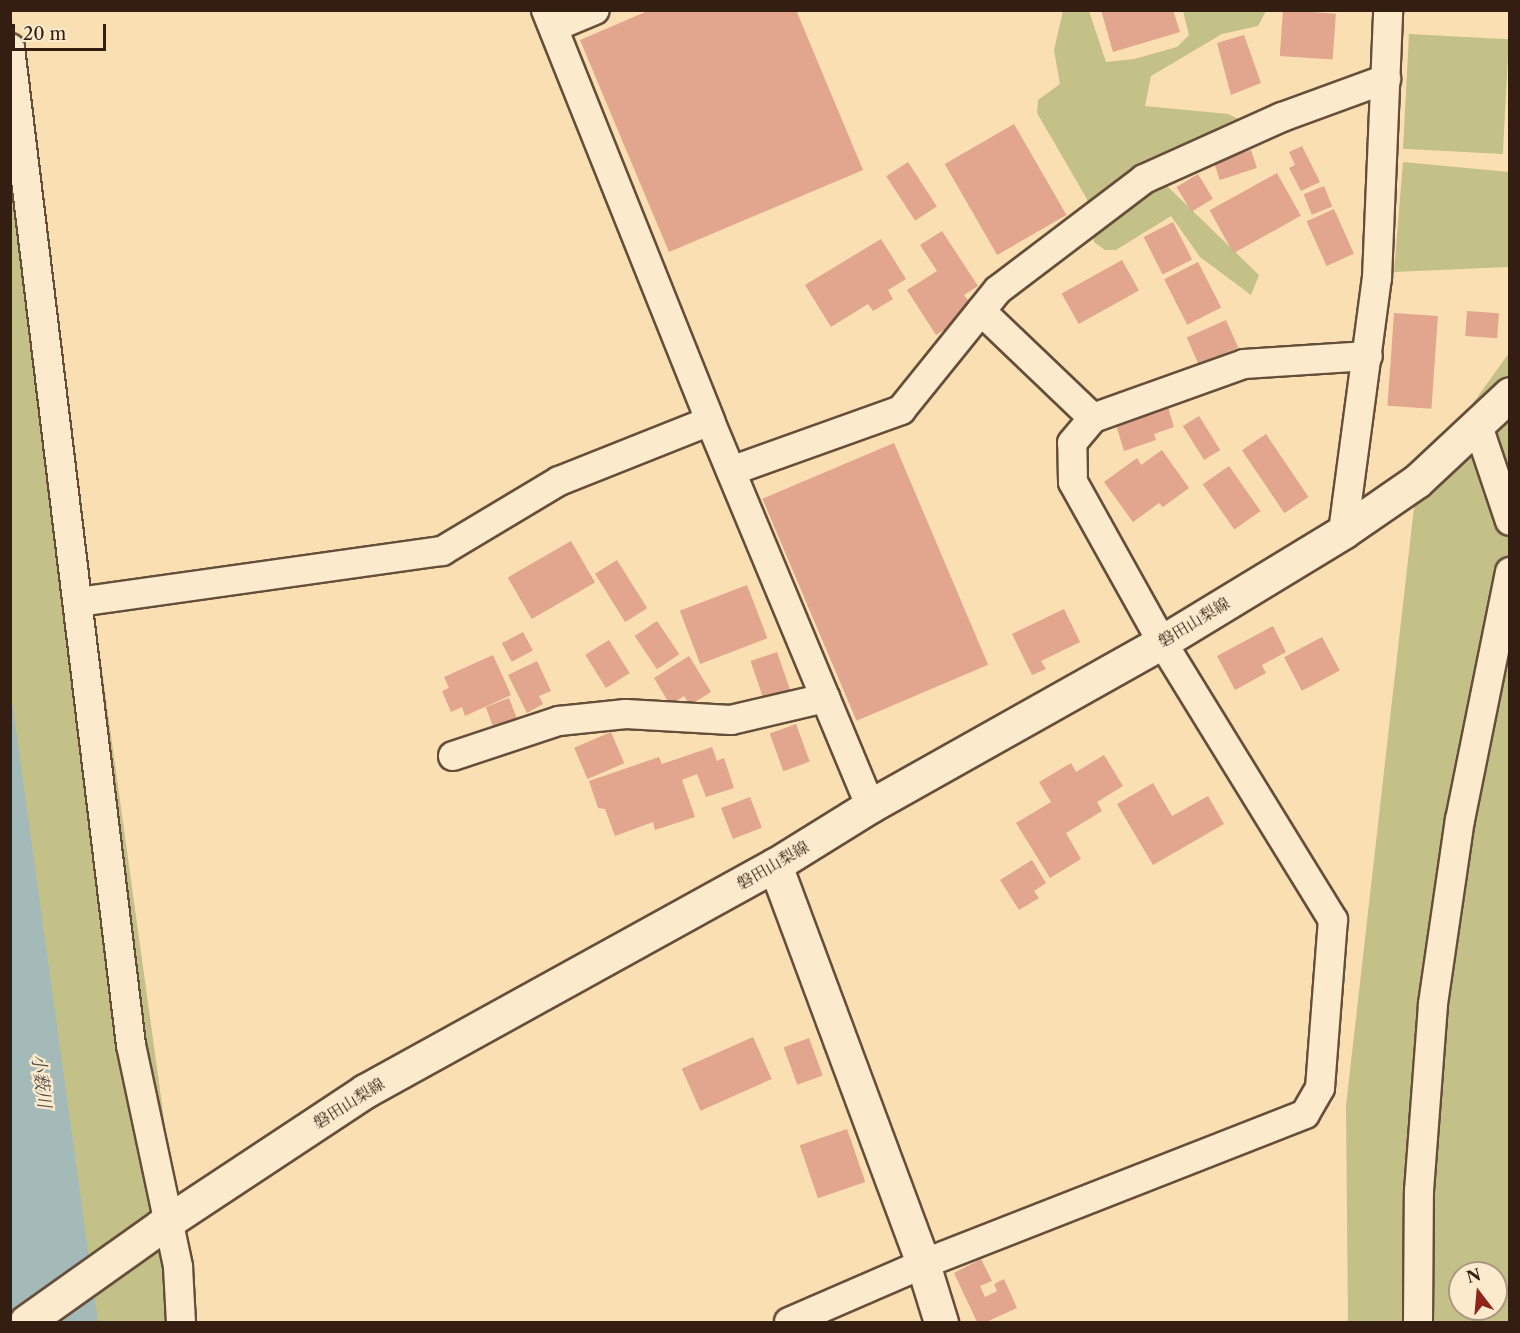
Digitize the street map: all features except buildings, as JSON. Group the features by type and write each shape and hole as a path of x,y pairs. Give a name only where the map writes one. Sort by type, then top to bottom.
{"main road":[{"name":"磐田山梨線","path":"26,1323 165,1223 365,1091 775,865 870,806 1162,642 1343,532 1417,482 1509,394"},
{"path":"775,865 923,1264 941,1323"}],"street":[{"path":"595,10 550,19 710,421 870,806"},
{"path":"1343,532 1377,278 1388,10"},
{"path":"10,48 132,1044 165,1223 178,1268 181,1323"},
{"path":"731,471 901,410 998,290 1144,179 1282,117 1386,79"},
{"path":"981,311 1093,418"},
{"path":"789,1323 923,1264 1305,1114 1320,1088 1333,920 1162,642 1072,482 1072,443 1093,418 1244,364 1368,356"},
{"path":"79,602 442,551 559,481 710,421"},
{"path":"1478,426 1509,521"},
{"path":"1418,1323 1419,1191 1433,1004 1460,820 1509,572"},
{"path":"453,756 559,722 626,714 731,720 825,698"}],"shaded area":[{"path":"11,11 192,1322 11,1322"},
{"path":"1063,11 1089,11 1106,62 1134,59 1177,47 1189,35 1183,11 1266,11 1258,26 1222,34 1151,76 1145,106 1228,114 1269,133 1166,185 1259,275 1251,295 1200,257 1171,216 1116,250 1105,250 1094,242 1087,199 1037,113 1038,100 1060,84 1054,50"},
{"path":"1409,34 1509,39 1503,154 1403,149"},
{"path":"1403,162 1509,172 1509,267 1394,272"},
{"path":"1509,353 1509,1322 1348,1322 1346,1106 1417,481"}],"water":[{"name":"小薮川","path":"11,694 98,1322 11,1322"}]}
